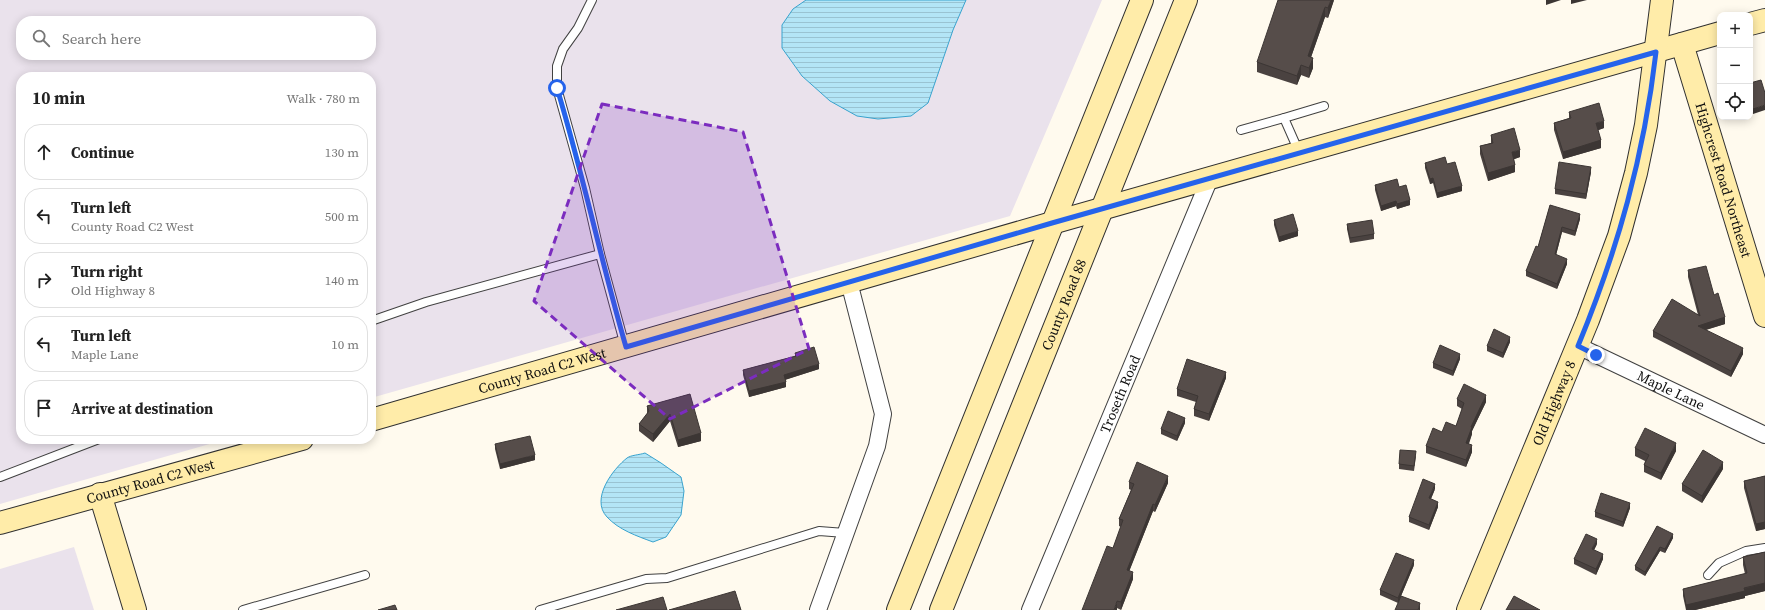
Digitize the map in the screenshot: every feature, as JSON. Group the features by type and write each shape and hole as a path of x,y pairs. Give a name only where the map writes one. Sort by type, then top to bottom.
{"street":[{"path":"898,610 1142,0"},
{"name":"County Road 88","path":"941,610 1186,0"},
{"name":"Old Highway 8","path":"1468,610 1578,346 1614,249 1636,173 1646,125 1662,0"},
{"path":"1753,23 1765,20"},
{"name":"County Road C2 West","path":"376,419 1052,223 1717,34"},
{"name":"Highcrest Road Northeast","path":"1682,44 1765,316"},
{"name":"Troseth Road","path":"1030,610 1210,178"},
{"path":"818,610 877,446 883,414 850,282"},
{"name":"Maple Lane","path":"1578,346 1765,435"},
{"name":"County Road C2 West","path":"0,523 284,444"},
{"path":"100,494 135,610"}],"lane":[{"path":"592,0 578,28 563,49 557,66 557,88 585,188 600,254 626,347"},
{"path":"1242,130 1324,106"},
{"path":"1284,118 1299,153"},
{"path":"376,319 426,302 600,254"},
{"path":"0,477 86,444"},
{"path":"540,610 646,579 667,578 819,531 846,533"},
{"path":"1708,576 1719,563 1746,551 1765,548"},
{"path":"243,610 366,575"}],"highlighted area":[{"path":"602,104 743,132 809,349 670,419 534,301"}],"shaded area":[{"path":"0,0 1102,0 1010,216 376,397 376,72 16,72 16,444 210,444 0,504"},
{"path":"74,547 94,610 0,610 0,569"}],"water":[{"path":"806,0 966,0 953,30 928,103 911,116 878,119 857,116 830,101 802,76 782,48 782,25 793,9"},
{"path":"645,453 681,477 684,491 681,515 666,537 653,542 617,526 602,510 601,502 605,485 621,463 629,457"}],"building":[{"path":"1278,0 1331,0 1328,8 1325,7 1308,56 1313,58 1309,68 1301,65 1297,76 1257,62"},
{"path":"1761,80 1765,93 1765,105 1753,109 1753,84 1753,82"},
{"path":"1599,103 1604,121 1596,123 1601,140 1563,152 1554,123 1571,118 1569,112"},
{"path":"1514,128 1520,150 1512,152 1515,165 1488,173 1480,146 1493,143 1491,135"},
{"path":"1445,157 1447,164 1455,162 1462,186 1437,193 1433,178 1430,179 1425,163"},
{"path":"1559,162 1591,167 1586,194 1555,189"},
{"path":"1397,179 1399,187 1406,185 1410,200 1397,204 1396,201 1381,206 1375,185"},
{"path":"1550,205 1580,214 1575,231 1562,227 1555,254 1567,259 1557,284 1526,271 1536,246 1538,247"},
{"path":"1293,214 1298,231 1279,237 1274,220"},
{"path":"1372,220 1374,234 1350,238 1347,224"},
{"path":"1706,266 1714,295 1718,293 1725,317 1698,326 1743,348 1731,371 1653,331 1672,299 1700,316 1688,270"},
{"path":"1494,329 1510,337 1503,353 1487,346"},
{"path":"1440,345 1460,354 1453,371 1433,363"},
{"path":"814,347 819,364 784,375 786,382 749,391 743,370 796,356 795,353"},
{"path":"1187,359 1226,372 1209,414 1194,409 1198,396 1177,389"},
{"path":"1464,384 1486,395 1471,427 1466,443 1472,445 1466,460 1426,446 1433,428 1442,432 1446,422 1456,426 1464,403 1457,399"},
{"path":"690,394 701,433 678,440 670,414 653,434 639,424 649,411 647,406"},
{"path":"1168,411 1185,418 1177,436 1161,429"},
{"path":"1645,428 1676,443 1661,473 1644,465 1649,455 1635,448"},
{"path":"530,436 535,455 500,464 495,444"},
{"path":"1400,450 1416,451 1414,466 1399,464"},
{"path":"1703,450 1723,462 1702,496 1682,484"},
{"path":"1137,462 1168,476 1155,505 1153,504 1127,570 1133,572 1121,602 1117,601 1114,610 1082,610 1107,546 1113,548 1123,520 1119,519 1134,484 1129,482"},
{"path":"1765,476 1765,522 1756,524 1744,481"},
{"path":"1423,479 1435,484 1429,498 1438,502 1429,525 1409,517"},
{"path":"1601,493 1630,503 1623,522 1595,512"},
{"path":"1657,526 1673,534 1665,549 1660,547 1645,572 1635,566"},
{"path":"1586,534 1597,539 1592,549 1603,554 1596,569 1574,559"},
{"path":"1765,552 1765,583 1744,588 1745,591 1686,605 1683,589 1747,573 1743,557"},
{"path":"1396,553 1414,560 1398,598 1380,590"},
{"path":"735,591 741,610 669,610"},
{"path":"1401,596 1420,603 1418,610 1395,610"},
{"path":"1514,596 1540,610 1506,610"},
{"path":"663,597 667,610 616,610"},
{"path":"395,605 397,610 378,610"}],"route":[{"path":"557,88 585,188 600,254 626,347 1052,223 1656,52 1646,125 1636,173 1619,236 1578,346 1596,355"}]}
